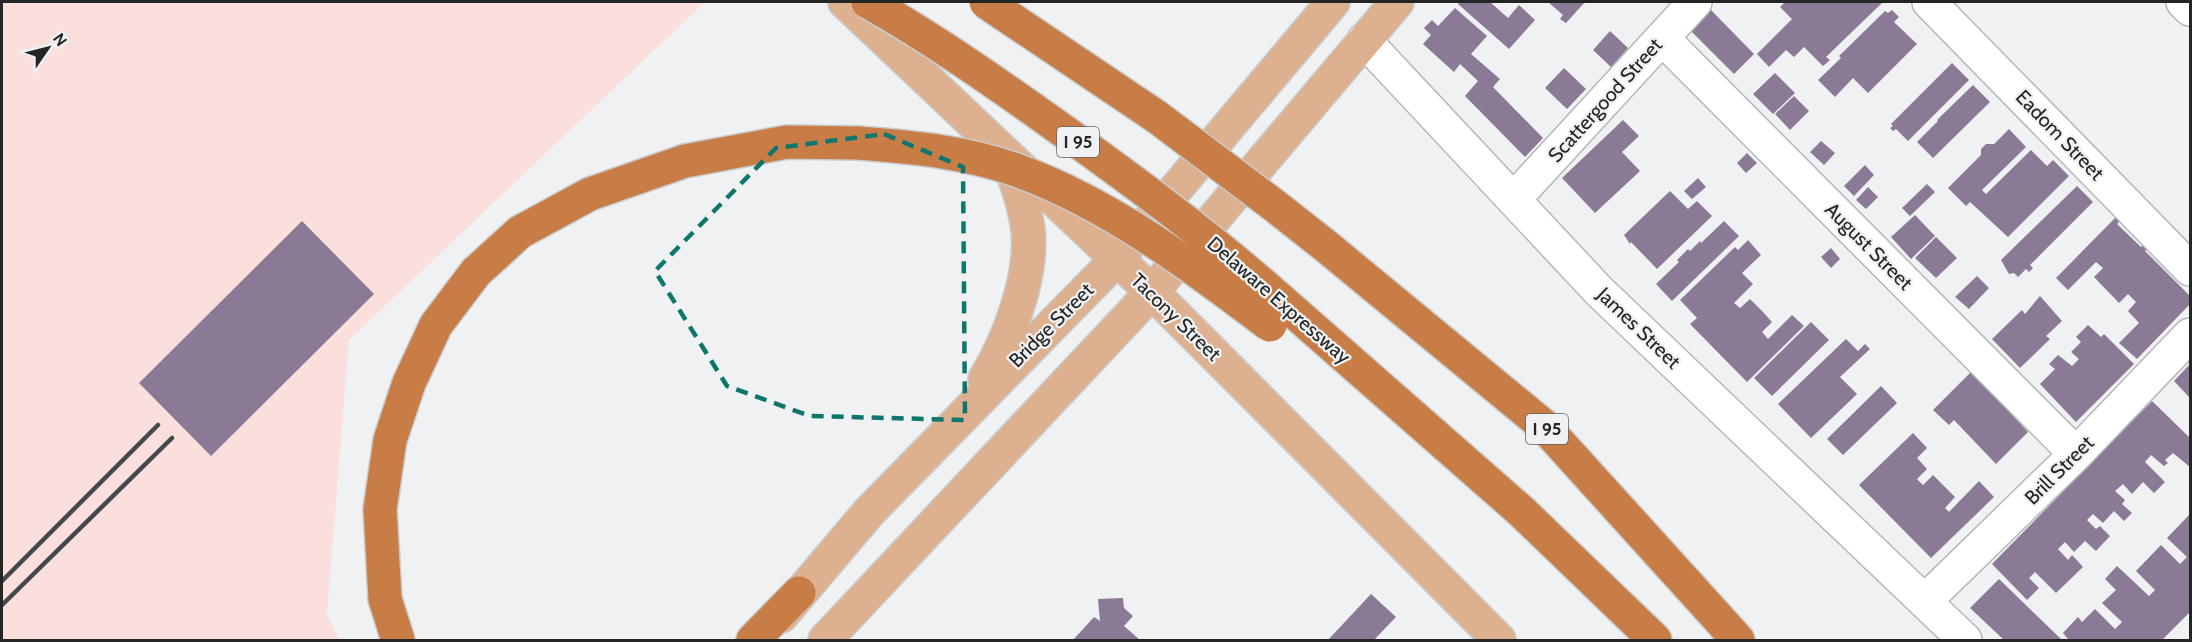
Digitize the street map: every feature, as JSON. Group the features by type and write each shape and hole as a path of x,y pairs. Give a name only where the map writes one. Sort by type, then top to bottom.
{"highway":[{"name":"Delaware Expressway","path":"868,2 1003,88 1202,233 1274,311"},
{"name":"I 95","path":"986,2 1157,117 1275,206 1544,426 1738,640"},
{"path":"398,640 385,599 380,509 390,440 409,383 436,325 476,272 520,232 590,194 685,161 787,142 858,143 922,148 970,157 1029,176 1100,208 1213,282 1274,311 1521,512 1655,640"},
{"path":"753,640 799,593"}],"main road":[{"name":"Tacony Street","path":"845,2 1152,292 1499,640"},
{"path":"825,640 1152,292 1397,2"},
{"name":"James Street","path":"1331,3 1364,40"},
{"name":"Bridge Street","path":"760,640 869,512 1117,259 1331,3"},
{"path":"952,427 1002,349 1026,271 1028,242 1023,205 1005,153"}],"street":[{"name":"Scattergood Street","path":"1515,200 1695,2"},
{"name":"Eadom Street","path":"1929,2 2190,268"},
{"path":"2183,2 2190,9"},
{"name":"August Street","path":"1662,38 2076,454"},
{"name":"James Street","path":"1364,40 1599,291 1965,640"},
{"name":"Brill Street","path":"1925,601 2076,454 2190,335"}],"highlighted area":[{"path":"884,134 963,167 965,420 810,416 727,386 655,271 776,148"}],"shaded area":[{"path":"2,2 705,2 349,340 327,614 339,640 2,640"}],"building":[{"path":"1460,2 1490,2 1508,18 1519,5 1535,20 1509,49 1458,4"},
{"path":"1548,2 1585,2 1566,23 1560,19 1563,15"},
{"path":"1785,2 1883,2 1826,57 1830,60 1823,66 1804,47 1794,57 1786,50 1769,67 1757,54 1792,19 1780,7"},
{"path":"1455,8 1487,36 1471,54 1500,79 1493,87 1543,138 1525,157 1465,96 1478,81 1460,64 1454,72 1423,44 1431,35 1424,28 1432,20 1438,26"},
{"path":"1710,9 1754,54 1734,74 1689,29"},
{"path":"1892,10 1899,17 1894,22 1917,44 1868,93 1853,78 1835,97 1818,80 1885,11 1888,13"},
{"path":"1610,31 1628,48 1611,67 1593,50"},
{"path":"1952,63 1969,80 1908,141 1896,129 1893,131 1890,128 1893,126 1891,124"},
{"path":"1564,68 1586,89 1567,109 1545,88"},
{"path":"1775,73 1795,93 1773,114 1753,94"},
{"path":"1973,85 1990,102 1933,158 1917,142"},
{"path":"1794,96 1809,111 1790,130 1775,114"},
{"path":"1623,120 1639,136 1622,152 1640,171 1595,213 1562,178"},
{"path":"2009,129 2026,147 1982,190 1986,194 2031,150 2047,166 2053,160 2069,176 2008,237 1970,202 1966,206 1948,188 1981,155 1981,149 1986,144 1994,144"},
{"path":"1821,141 1835,153 1824,165 1810,152"},
{"path":"1747,153 1757,163 1746,173 1737,163"},
{"path":"1865,165 1874,175 1854,196 1844,186"},
{"path":"1698,178 1706,187 1692,199 1684,191"},
{"path":"1927,184 1935,192 1910,216 1902,208"},
{"path":"2077,186 2093,202 2030,265 2033,268 2029,272 2026,269 2018,277 2014,273 2009,274 2001,260"},
{"path":"1868,187 1878,197 1866,209 1856,200"},
{"path":"1670,191 1688,209 1697,201 1712,216 1657,269 1631,242 1630,244 1624,235"},
{"path":"1915,215 1935,236 1911,259 1891,237"},
{"path":"2116,217 2120,221 2117,224 2141,247 2143,245 2147,249 2145,251 2190,296 2190,304 2137,359 2119,343 2139,323 2128,311 2136,302 2128,294 2119,303 2094,277 2103,268 2096,262 2068,290 2056,278"},
{"path":"302,221 374,294 211,456 139,383"},
{"path":"1724,221 1739,236 1672,301 1656,284 1679,262 1677,260 1688,249 1690,251 1700,241 1701,243"},
{"path":"1936,237 1957,258 1936,278 1915,258"},
{"path":"1748,240 1761,255 1742,273 1753,284 1734,303 1740,308 1750,299 1762,311 1772,322 1762,332 1768,339 1792,315 1804,326 1747,382 1690,324 1697,318 1680,300 1735,247 1738,250"},
{"path":"1831,248 1840,259 1831,268 1821,257"},
{"path":"1977,276 1989,288 1969,309 1955,297"},
{"path":"2040,296 2062,321 2046,336 2050,339 2020,368 1992,339 2022,310 2025,314"},
{"path":"1811,322 1829,340 1772,396 1754,378"},
{"path":"2088,325 2101,337 2104,334 2134,364 2076,422 2040,384 2055,369 2049,364 2058,355 2072,366 2079,359 2071,352 2081,342 2076,337"},
{"path":"1846,339 1858,351 1865,344 1870,349 1840,377 1857,394 1811,438 1778,404"},
{"path":"2190,364 2190,398 2174,381"},
{"path":"1971,372 1983,384 1986,381 1990,385 1987,388 2028,432 1996,464 1954,420 1949,425 1933,410"},
{"path":"1881,386 1897,403 1843,455 1827,439"},
{"path":"2152,401 2190,438 2190,467 2173,453 2165,460 2168,463 2164,466 2151,455 2145,462 2165,482 2154,493 2143,482 2132,494 2123,484 2115,491 2125,500 2122,504 2132,513 2124,521 2114,511 2103,523 2093,514 2087,520 2096,529 2100,526 2110,536 2096,551 2085,541 2074,552 2065,542 2058,549 2068,560 2072,555 2083,567 2056,593 2035,572 2029,578 2039,588 2027,600 1992,564"},
{"path":"1913,433 1927,448 1917,458 1927,469 1917,479 1923,485 1933,475 1955,497 1945,508 1949,512 1979,481 1994,497 1931,558 1859,485"},
{"path":"2190,514 2190,612 2162,640 2067,640 2063,633 2078,617 2082,622 2095,609 2115,629 2122,622 2102,603 2116,590 2105,579 2117,566 2149,596 2155,590 2136,571 2161,545 2180,564 2187,557 2167,538"},
{"path":"1999,579 2062,640 2004,640 1970,608"},
{"path":"1371,594 1396,617 1374,640 1328,640"},
{"path":"1123,598 1124,608 1133,616 1124,626 1140,640 1073,640 1094,617 1100,621 1098,599"}],"railway":[{"path":"2,581 158,425"},
{"path":"2,605 172,438"}]}
